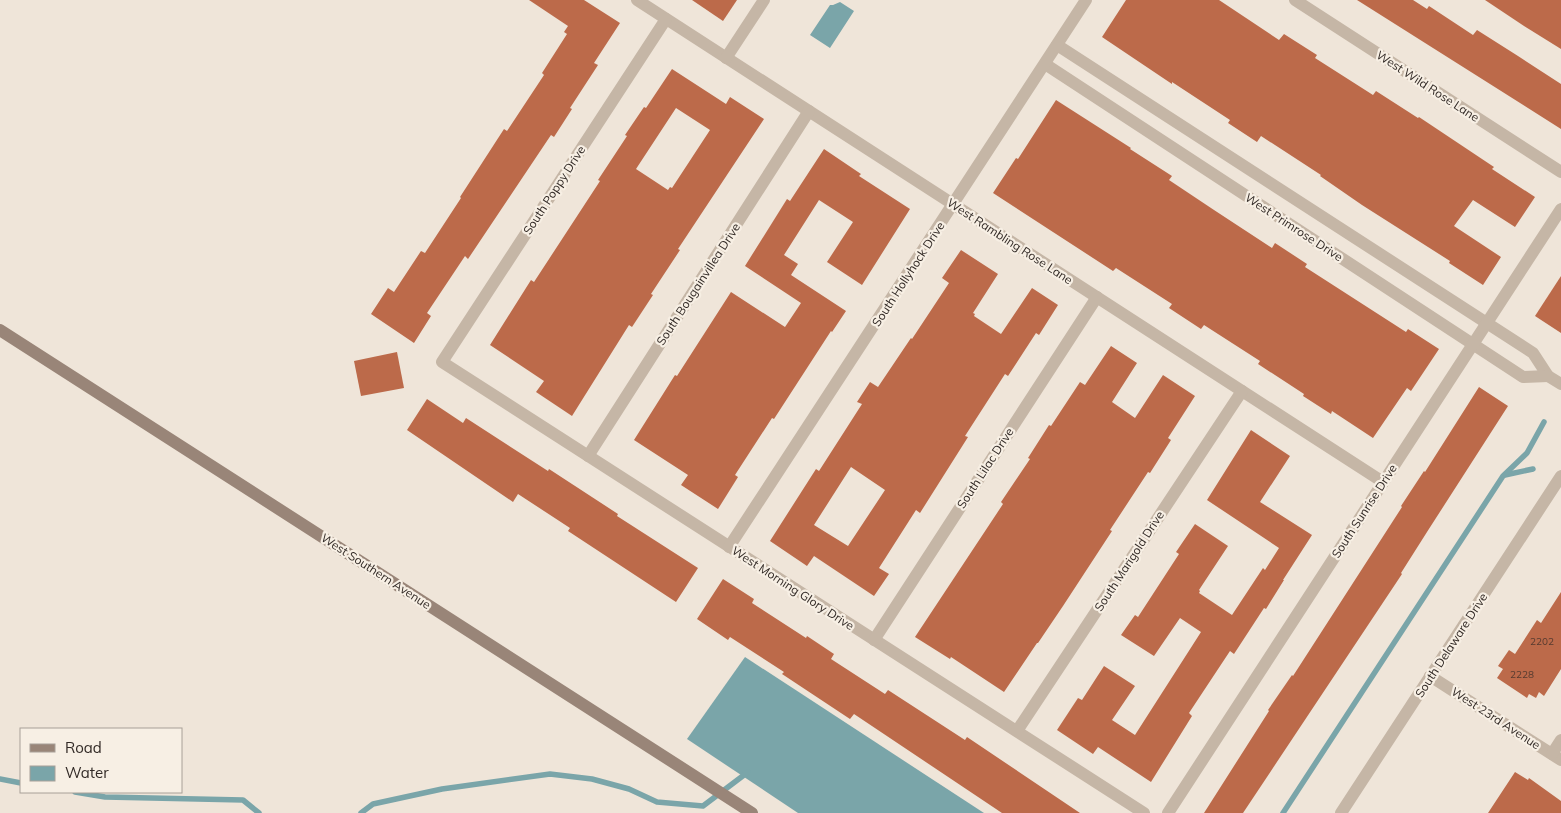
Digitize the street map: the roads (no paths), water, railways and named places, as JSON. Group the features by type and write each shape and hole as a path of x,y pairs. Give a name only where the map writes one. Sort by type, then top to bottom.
{"main road":[{"name":"West Southern Avenue","path":"0,330 752,813"}],"street":[{"name":"West Rambling Rose Lane","path":"637,0 1383,482"},
{"path":"726,58 764,0"},
{"name":"South Hollyhock Drive","path":"729,547 1086,0"},
{"name":"West Wild Rose Lane","path":"1295,0 1561,172"},
{"name":"South Poppy Drive","path":"442,362 666,18"},
{"name":"West Primrose Drive","path":"1057,45 1533,353 1548,376 1561,384"},
{"name":"West Primrose Drive","path":"1045,64 1523,376 1548,376"},
{"name":"South Bougainvillea Drive","path":"588,456 809,111"},
{"name":"South Sunrise Drive","path":"1168,813 1561,209"},
{"name":"South Lilac Drive","path":"874,640 1097,297"},
{"name":"West Morning Glory Drive","path":"442,362 1144,813"},
{"name":"South Marigold Drive","path":"1017,731 1242,391"},
{"name":"South Delaware Drive","path":"1341,813 1561,476"},
{"name":"West 23rd Avenue","path":"1430,676 1556,757"},
{"path":"1556,757 1561,740"}],"water":[{"path":"840,2 854,11 830,48 810,35 830,5"},
{"path":"745,657 984,813 798,813 687,739"}],"waterway":[{"path":"1283,813 1503,476 1527,453 1544,422"},
{"path":"1505,475 1533,469"},
{"path":"361,813 373,804 442,789 550,774 592,779 629,789 657,802 703,806 748,772"},
{"path":"0,779 20,783"},
{"path":"81,793 105,797 243,800 259,813"}]}
